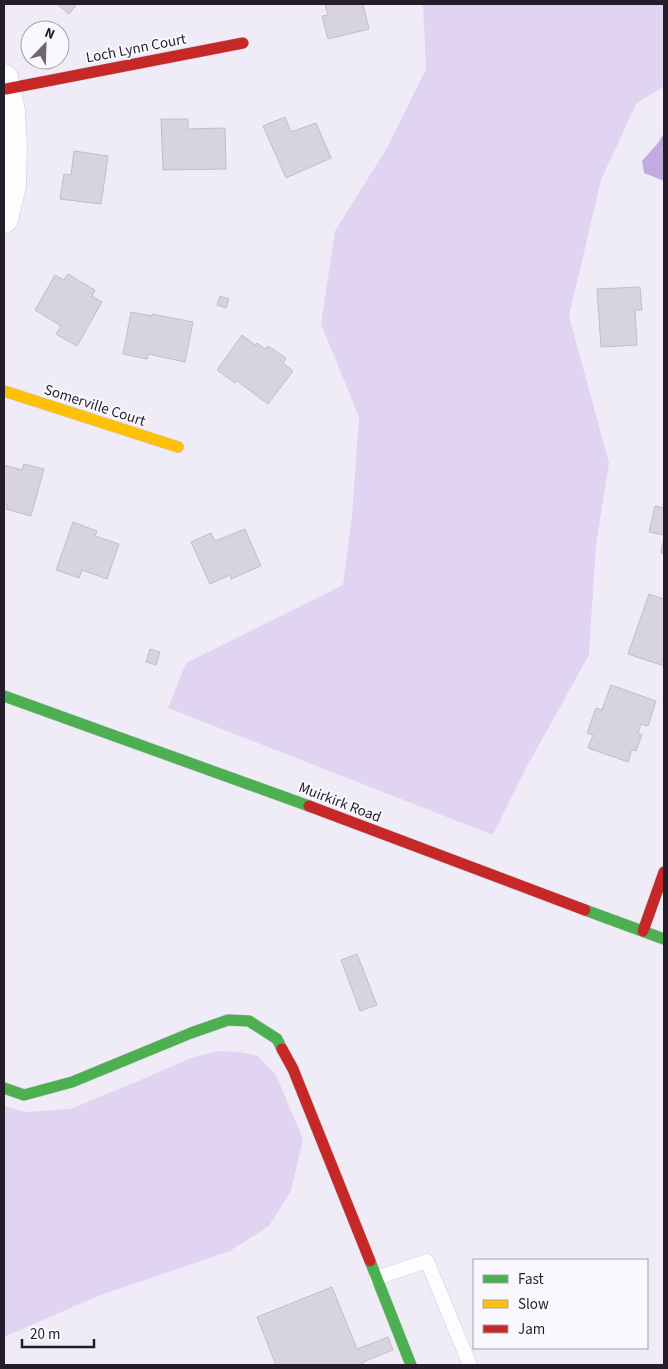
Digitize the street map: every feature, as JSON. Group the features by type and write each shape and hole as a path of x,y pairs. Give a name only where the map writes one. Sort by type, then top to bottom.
{"street":[{"name":"Loch Lynn Court","path":"5,83 243,43"},
{"path":"4,219 12,186 11,110 5,83"},
{"name":"Somerville Court","path":"4,391 178,448"},
{"name":"Muirkirk Road","path":"4,696 259,787 664,939"},
{"path":"643,931 664,872"},
{"path":"4,1088 24,1095 72,1082 191,1033 228,1020 249,1020 277,1039 292,1069 411,1365"}],"lane":[{"path":"376,1278 427,1260 470,1365"}],"shaded area":[{"path":"423,4 664,4 664,86 636,104 601,180 569,316 609,463 596,545 589,655 525,770 493,835 168,708 186,663 343,585 352,516 359,417 321,324 335,231 387,148 426,69"},
{"path":"664,133 664,181 644,173 642,161"},
{"path":"217,1051 239,1052 258,1056 276,1075 303,1139 291,1191 269,1226 230,1251 98,1296 4,1337 4,1106 25,1112 70,1109 191,1058"}],"building":[{"path":"57,4 77,4 69,14"},
{"path":"325,4 363,4 369,29 328,39 322,16 328,15"},
{"path":"285,117 291,132 316,123 331,158 286,178 263,126"},
{"path":"161,119 188,119 188,129 225,128 226,169 163,170"},
{"path":"74,151 108,156 101,204 60,199 64,174 71,175"},
{"path":"68,274 95,290 92,296 102,302 77,346 56,334 61,326 35,310 55,275 64,280"},
{"path":"640,287 642,310 635,310 637,345 601,347 597,289"},
{"path":"220,296 229,299 226,308 217,305"},
{"path":"131,312 193,322 185,362 148,354 147,359 123,354"},
{"path":"242,335 255,345 257,343 265,349 268,346 286,358 283,363 293,371 268,404 237,381 235,383 217,370"},
{"path":"24,464 44,469 31,516 6,509 7,505 4,504 4,465 22,470"},
{"path":"655,506 664,508 664,535 649,532"},
{"path":"73,522 97,531 95,536 119,544 107,579 82,570 79,578 56,570"},
{"path":"245,529 261,566 231,579 230,575 210,584 191,542 211,533 215,541"},
{"path":"664,536 664,554 661,553"},
{"path":"649,594 664,599 664,666 628,654"},
{"path":"150,649 160,652 156,665 146,662"},
{"path":"611,685 656,701 648,726 641,724 638,733 642,735 636,751 632,750 628,762 588,748 593,735 587,733 596,708 602,710"},
{"path":"357,954 377,1005 360,1011 341,960"},
{"path":"332,1287 357,1349 388,1337 393,1350 363,1362 364,1365 276,1365 257,1317"}],"traffic: fast":[{"path":"4,696 309,806"},
{"path":"585,910 664,939"},
{"path":"4,1088 24,1095 72,1082 191,1033 228,1020 249,1021 277,1039 282,1049"},
{"path":"370,1261 411,1365"}],"traffic: slow":[{"path":"4,391 178,447"}],"traffic: jam":[{"path":"6,89 243,43"},
{"path":"309,806 585,910"},
{"path":"643,931 664,872"},
{"path":"282,1049 293,1069 370,1261"}]}
